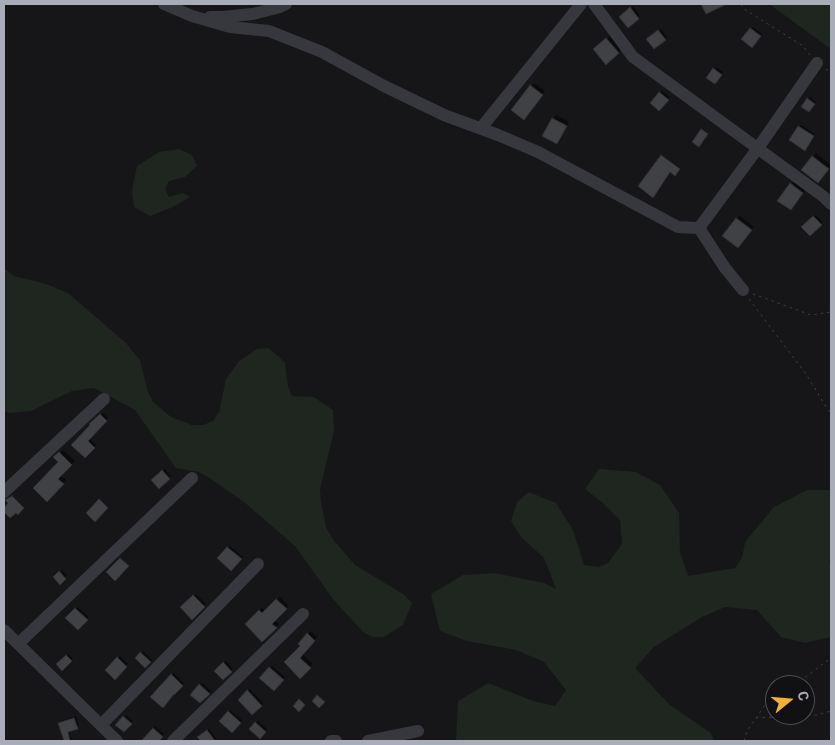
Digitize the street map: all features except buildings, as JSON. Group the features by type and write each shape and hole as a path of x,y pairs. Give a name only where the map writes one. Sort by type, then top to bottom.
{"street":[{"path":"164,4 192,16 230,27 269,31 322,52 384,86 444,115 538,152 678,227 699,228"},
{"path":"192,16 222,17 253,14 286,4"},
{"path":"481,128 581,4"},
{"path":"594,4 633,57 831,204"},
{"path":"699,228 758,148 816,63"},
{"path":"699,228 725,268 743,290"},
{"path":"4,492 104,399"},
{"path":"18,644 192,478"},
{"path":"101,725 258,564"},
{"path":"173,741 303,614"},
{"path":"4,630 117,741"},
{"path":"368,741 418,731"},
{"path":"331,741 336,741"}],"path":[{"path":"741,4 744,9 803,46 816,63 831,73"},
{"path":"743,290 811,315 831,312"},
{"path":"743,290 806,374 831,412"},
{"path":"808,675 831,658"},
{"path":"744,741 747,731 765,705"},
{"path":"756,718 831,712"}],"shaded area":[{"path":"769,4 831,4 831,49"},
{"path":"179,149 192,155 197,166 185,177 169,181 165,189 169,197 183,193 190,197 173,207 150,216 134,207 132,190 137,166 159,152"},
{"path":"4,265 5,269 14,276 46,284 68,293 126,343 140,360 148,392 153,402 171,417 192,425 203,425 213,421 219,412 226,379 239,361 257,349 268,348 277,355 285,363 288,386 292,396 314,397 333,410 334,431 320,489 326,527 332,538 355,565 403,594 412,603 403,625 384,637 373,637 363,632 333,599 295,546 244,502 208,477 199,472 176,468 135,410 94,388 72,391 31,411 9,413 4,411"},
{"path":"599,469 636,472 660,485 679,513 680,552 688,576 735,568 742,558 745,542 774,507 807,490 831,490 831,559 829,560 831,569 831,637 805,643 781,637 757,610 725,607 702,617 654,647 635,668 670,705 711,733 714,741 458,741 456,739 458,701 488,683 533,701 555,706 566,690 544,662 516,650 467,641 440,631 431,594 463,575 494,573 544,583 556,589 544,558 521,537 511,521 517,502 529,492 556,503 573,530 584,565 599,567 608,563 622,544 620,520 585,489"}]}
